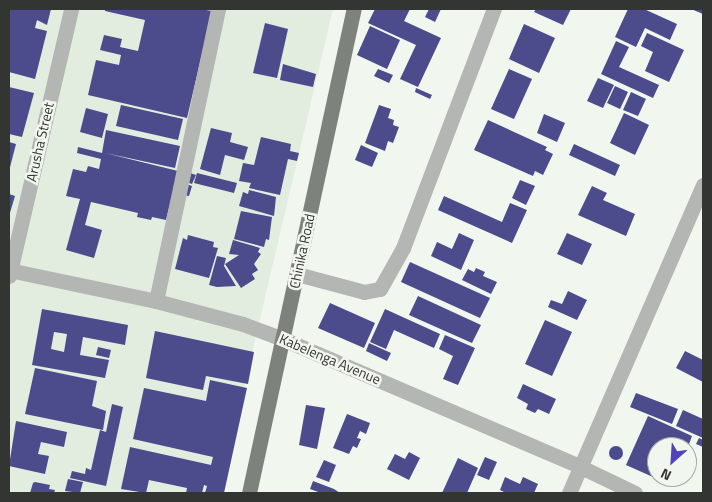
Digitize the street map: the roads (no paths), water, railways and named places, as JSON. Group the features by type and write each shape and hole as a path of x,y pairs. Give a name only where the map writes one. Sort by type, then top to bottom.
{"main road":[{"name":"Chinika Road","path":"249,493 354,9"}],"street":[{"name":"Arusha Street","path":"9,272 71,9"},
{"path":"156,301 218,9"},
{"path":"297,274 364,292 380,289 403,248 494,9"},
{"path":"569,493 703,185"},
{"name":"Kabelenga Avenue","path":"9,272 156,301 243,324 283,338 581,467 636,493"}]}
